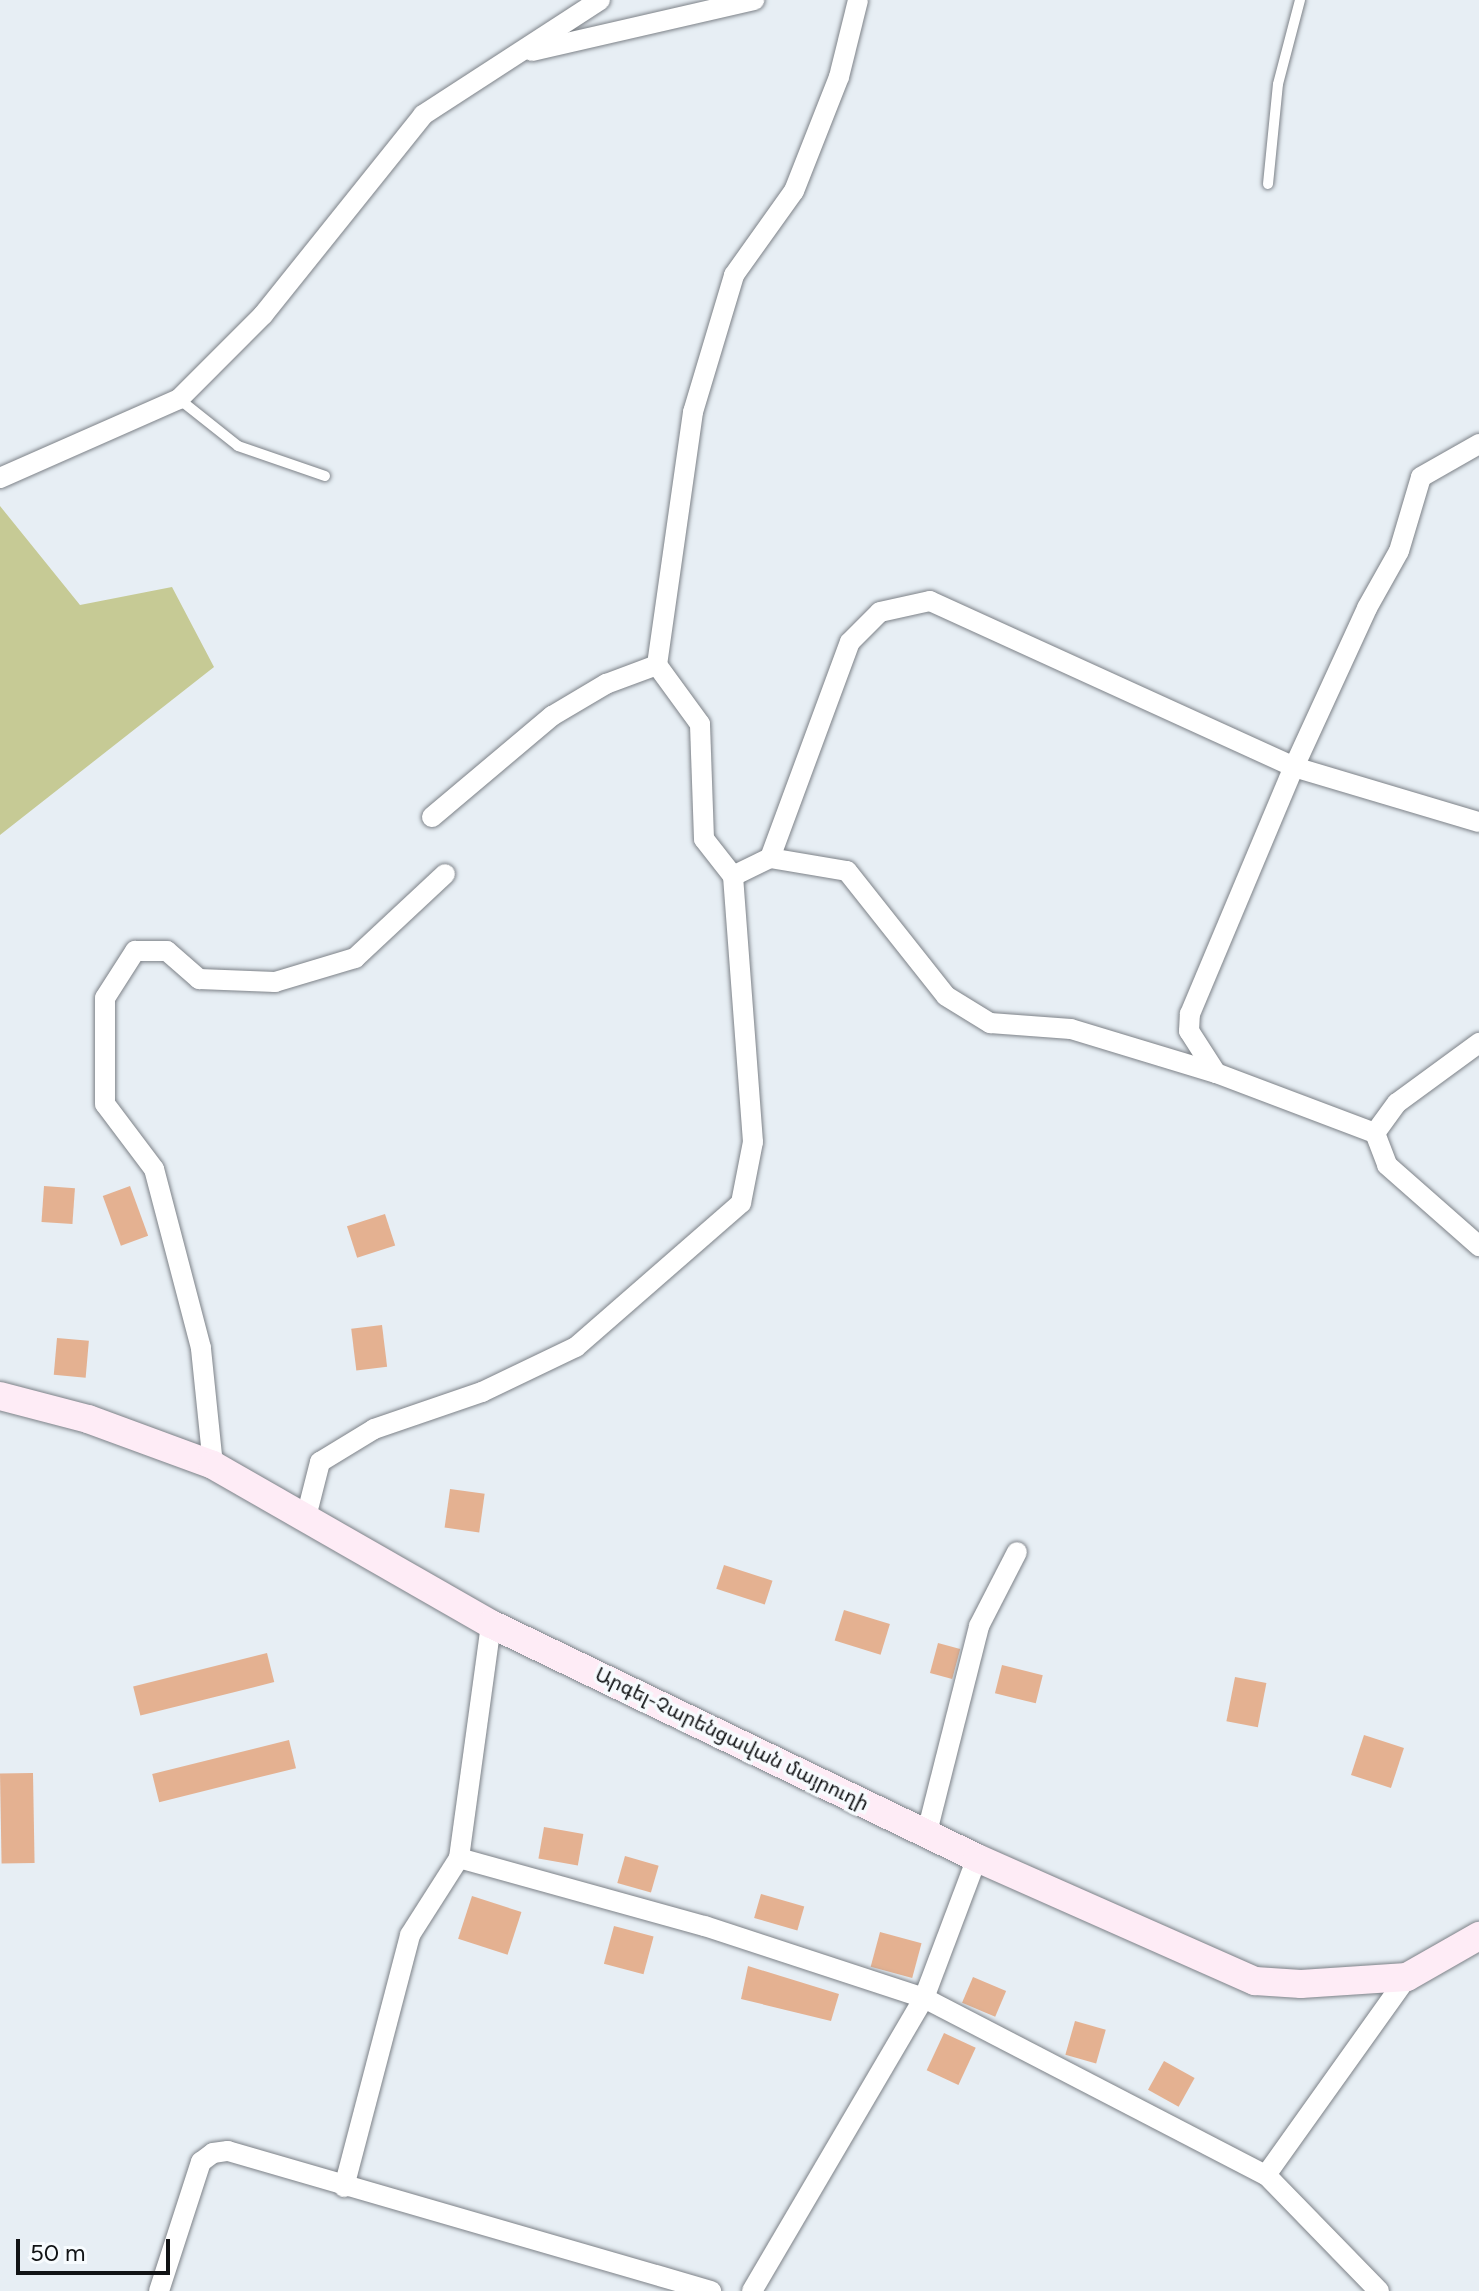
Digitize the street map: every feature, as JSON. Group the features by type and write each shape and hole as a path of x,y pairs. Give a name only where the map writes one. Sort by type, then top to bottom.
{"main road":[{"name":"Արգել-Չարենցավան մայրուղի","path":"0,1396 114,1427 213,1465 491,1624 977,1858 1255,1981 1301,1984 1407,1977 1479,1936"}],"street":[{"path":"0,478 179,399 263,315 423,115 600,0"},
{"path":"519,53 754,0"},
{"path":"306,1517 320,1462 374,1429 482,1392 576,1347 741,1203 753,1142 733,876 704,839 700,724 657,665 693,412 734,275 794,191 839,77 858,0"},
{"path":"1216,1073 1189,1031 1190,1014 1294,767 1367,608 1399,551 1421,477 1479,444"},
{"path":"770,858 850,642 880,612 930,601 1294,767 1479,822"},
{"path":"432,817 552,716 606,684 657,665"},
{"path":"733,876 770,858 847,871 946,996 990,1023 1071,1029 1216,1073 1375,1133 1387,1165 1479,1246"},
{"path":"213,1465 201,1348 154,1169 105,1104 105,998 135,951 167,951 199,979 275,982 355,958 445,874"},
{"path":"1375,1133 1397,1103 1479,1043"},
{"path":"927,1832 979,1626 1017,1552"},
{"path":"344,2187 410,1935 459,1858 491,1624"},
{"path":"459,1858 705,1926 924,1998 1266,2175 1379,2291"},
{"path":"752,2291 924,1998 977,1858"},
{"path":"1266,2175 1407,1977"},
{"path":"159,2291 201,2162 213,2153 228,2151 711,2291"}],"lane":[{"path":"1268,184 1278,84 1300,0"},
{"path":"179,399 238,446 325,476"}],"green space":[{"path":"0,506 80,605 172,587 214,667 0,835"}],"building":[{"path":"44,1186 75,1188 72,1224 41,1222"},
{"path":"130,1186 148,1236 121,1246 103,1196"},
{"path":"385,1214 395,1245 357,1258 347,1226"},
{"path":"382,1325 387,1367 356,1370 351,1329"},
{"path":"57,1338 89,1341 86,1378 54,1375"},
{"path":"450,1489 485,1494 479,1532 445,1528"},
{"path":"724,1565 773,1581 765,1605 716,1589"},
{"path":"844,1610 890,1624 881,1655 835,1641"},
{"path":"938,1643 960,1649 952,1679 930,1673"},
{"path":"267,1653 274,1682 140,1715 133,1686"},
{"path":"1002,1665 1043,1675 1036,1703 995,1693"},
{"path":"1235,1677 1266,1683 1258,1727 1226,1721"},
{"path":"1364,1735 1404,1748 1391,1788 1351,1775"},
{"path":"289,1740 296,1768 159,1802 152,1774"},
{"path":"33,1773 35,1863 2,1864 0,1774"},
{"path":"544,1827 583,1834 578,1865 538,1859"},
{"path":"625,1856 659,1866 651,1893 617,1883"},
{"path":"761,1894 804,1906 797,1930 754,1918"},
{"path":"472,1896 521,1912 508,1955 458,1939"},
{"path":"614,1926 654,1937 644,1974 604,1964"},
{"path":"880,1932 922,1943 912,1978 871,1967"},
{"path":"748,1966 839,1994 831,2021 741,1999"},
{"path":"973,1977 1006,1991 995,2017 962,2003"},
{"path":"1075,2021 1106,2030 1096,2063 1065,2055"},
{"path":"944,2033 976,2048 958,2085 927,2070"},
{"path":"1164,2061 1195,2078 1179,2107 1148,2090"}]}
